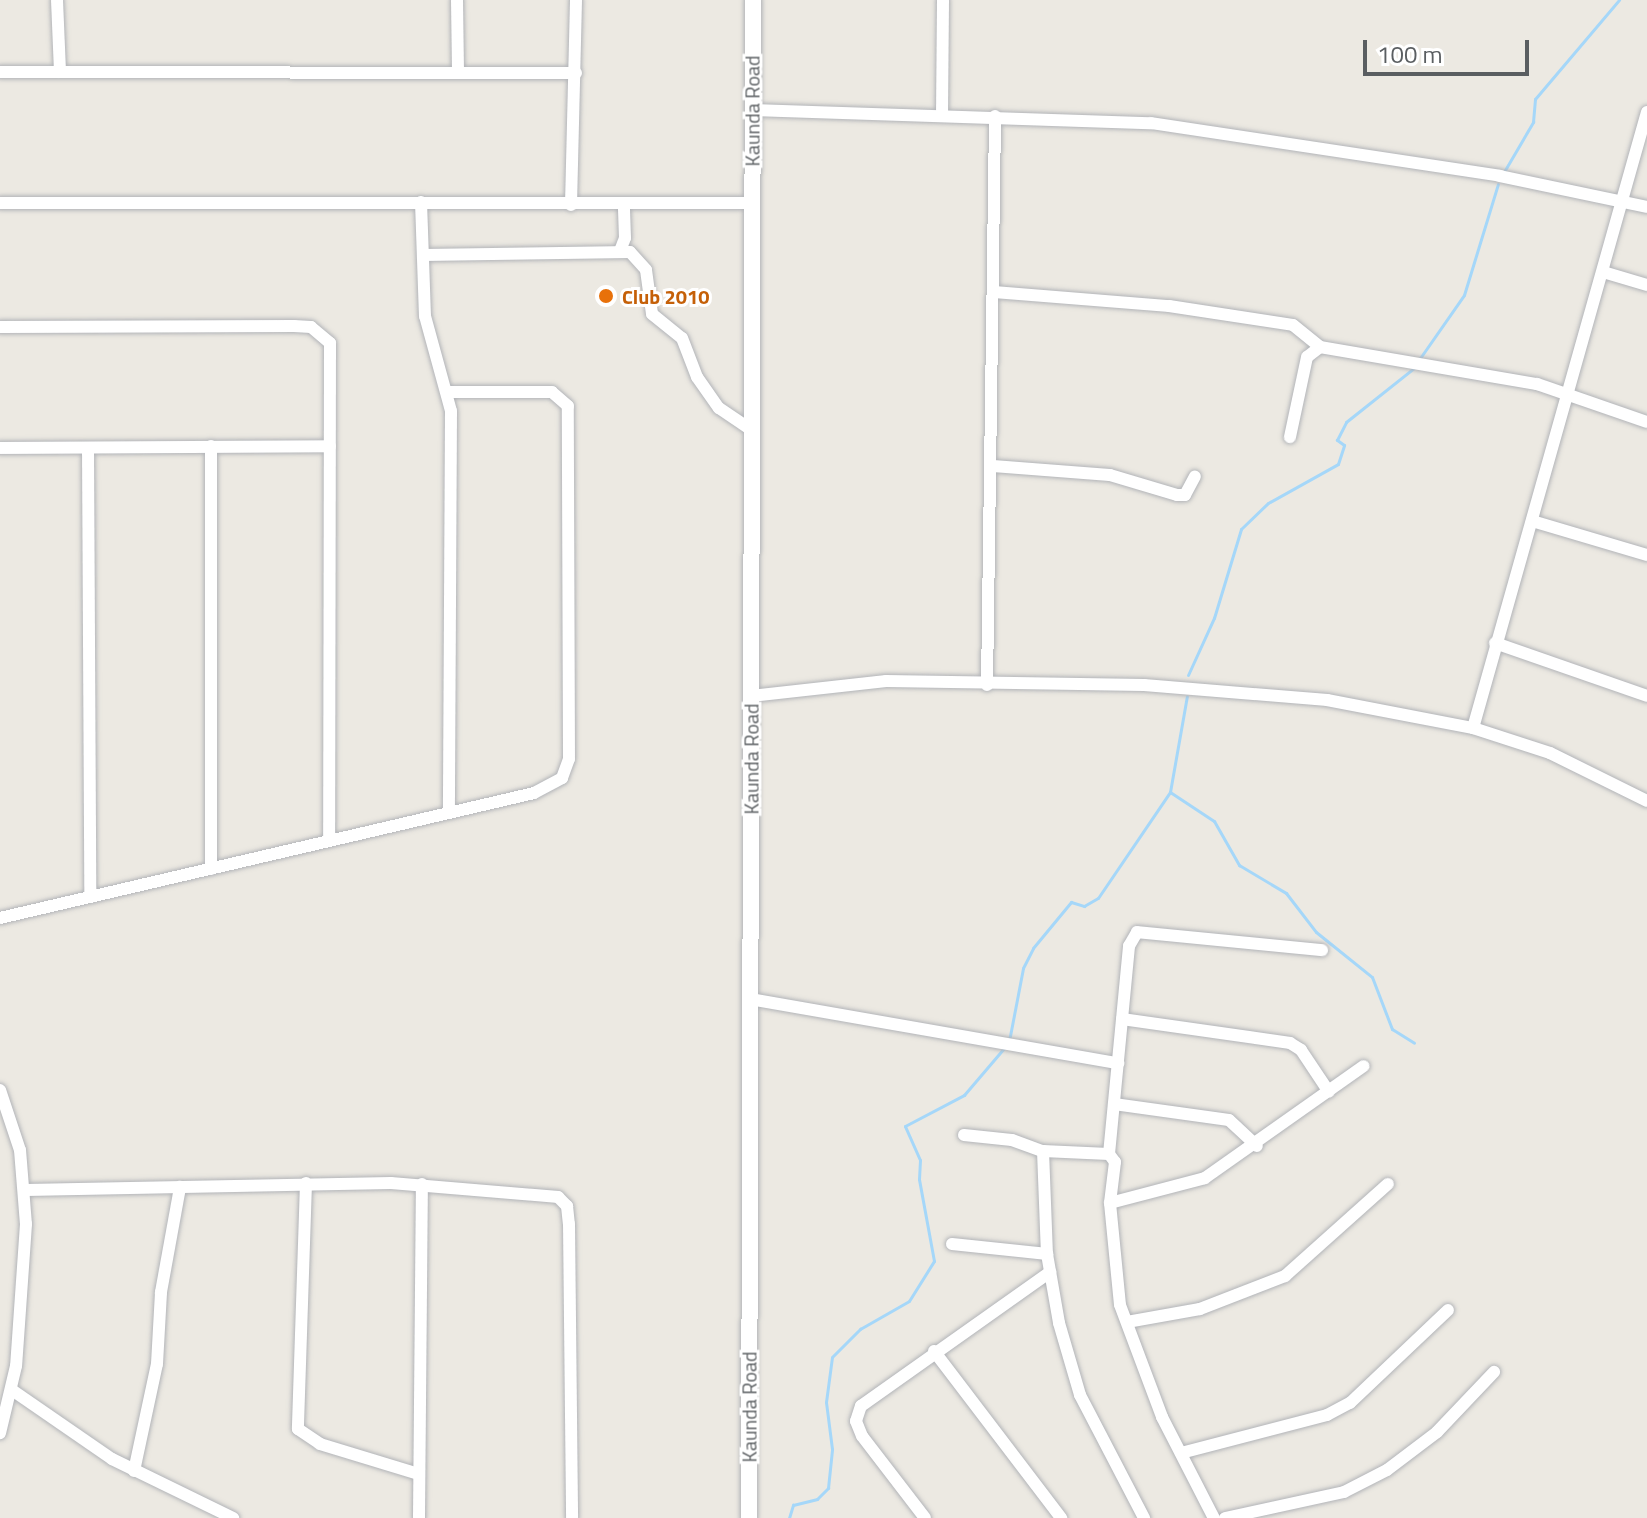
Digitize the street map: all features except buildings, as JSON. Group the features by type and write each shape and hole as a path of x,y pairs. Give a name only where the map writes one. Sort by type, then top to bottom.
{"main road":[{"name":"Kaunda Road","path":"749,1518 753,0"}],"street":[{"path":"57,0 60,72"},
{"path":"457,0 458,72"},
{"path":"571,205 576,0"},
{"path":"942,115 943,0"},
{"path":"0,72 576,73"},
{"path":"751,110 995,116 1206,129 1500,176 1647,207"},
{"path":"1473,728 1647,112"},
{"path":"987,685 993,466 995,116"},
{"path":"421,202 425,316 448,392 449,812"},
{"path":"0,203 752,203"},
{"path":"620,251 625,238 624,205"},
{"path":"423,255 620,251 640,260 652,314 682,338 697,377 719,408 753,431"},
{"path":"1603,272 1647,285"},
{"path":"994,292 1269,318 1293,325 1320,347 1537,384 1647,422"},
{"path":"0,327 311,327 330,343 329,838"},
{"path":"1290,437 1307,357 1320,347"},
{"path":"0,918 329,838 534,793 566,772 568,406 552,392 448,392"},
{"path":"211,446 211,869"},
{"path":"0,448 330,446"},
{"path":"88,449 90,897"},
{"path":"993,466 1110,475 1177,495 1185,495 1195,476"},
{"path":"1532,521 1647,555"},
{"path":"1495,643 1647,696"},
{"path":"751,696 886,681 987,685 1144,685 1327,700 1473,728 1550,753 1647,801"},
{"path":"1214,1518 1162,1417 1120,1305 1110,1203 1115,1162 1109,1154 1129,946 1137,932 1322,950"},
{"path":"750,999 1118,1063"},
{"path":"1122,1019 1290,1043 1301,1050 1329,1092"},
{"path":"1110,1203 1205,1178 1257,1146 1364,1066"},
{"path":"0,1090 20,1150 26,1190 21,1329 12,1390 0,1433"},
{"path":"1114,1104 1229,1120 1257,1146"},
{"path":"964,1135 1012,1140 1043,1151 1109,1154"},
{"path":"1043,1151 1047,1254 1080,1395 1144,1518"},
{"path":"26,1190 306,1183 422,1184 558,1197 567,1206 572,1518"},
{"path":"306,1183 298,1429 320,1444 419,1474"},
{"path":"419,1518 422,1184"},
{"path":"1127,1322 1200,1309 1285,1276 1388,1184"},
{"path":"134,1471 157,1364 160,1305 180,1187"},
{"path":"952,1244 1047,1254"},
{"path":"925,1518 856,1421 861,1406 934,1351 1050,1272"},
{"path":"1181,1453 1327,1415 1350,1403 1448,1310"},
{"path":"934,1351 1061,1518"},
{"path":"1225,1518 1344,1492 1387,1470 1437,1432 1494,1372"},
{"path":"12,1390 134,1471 233,1518"}],"waterway":[{"path":"1505,170 1533,122 1535,99 1619,0"},
{"path":"1418,361 1464,295 1498,184"},
{"path":"1188,675 1214,618 1241,529 1268,503 1338,464 1344,445 1337,440 1346,422 1414,368"},
{"path":"1009,1041 1023,968 1033,948 1071,902 1084,906 1098,898 1170,792 1187,696"},
{"path":"1170,792 1214,821 1239,865 1286,893 1316,932 1372,977 1392,1029 1414,1043"},
{"path":"789,1518 793,1505 817,1499 828,1488 832,1449 826,1402 832,1357 860,1329 909,1301 934,1261 919,1179 920,1160 905,1126 964,1095 1005,1047"}],"place":[{"name":"Club 2010","path":"606,296"}]}
